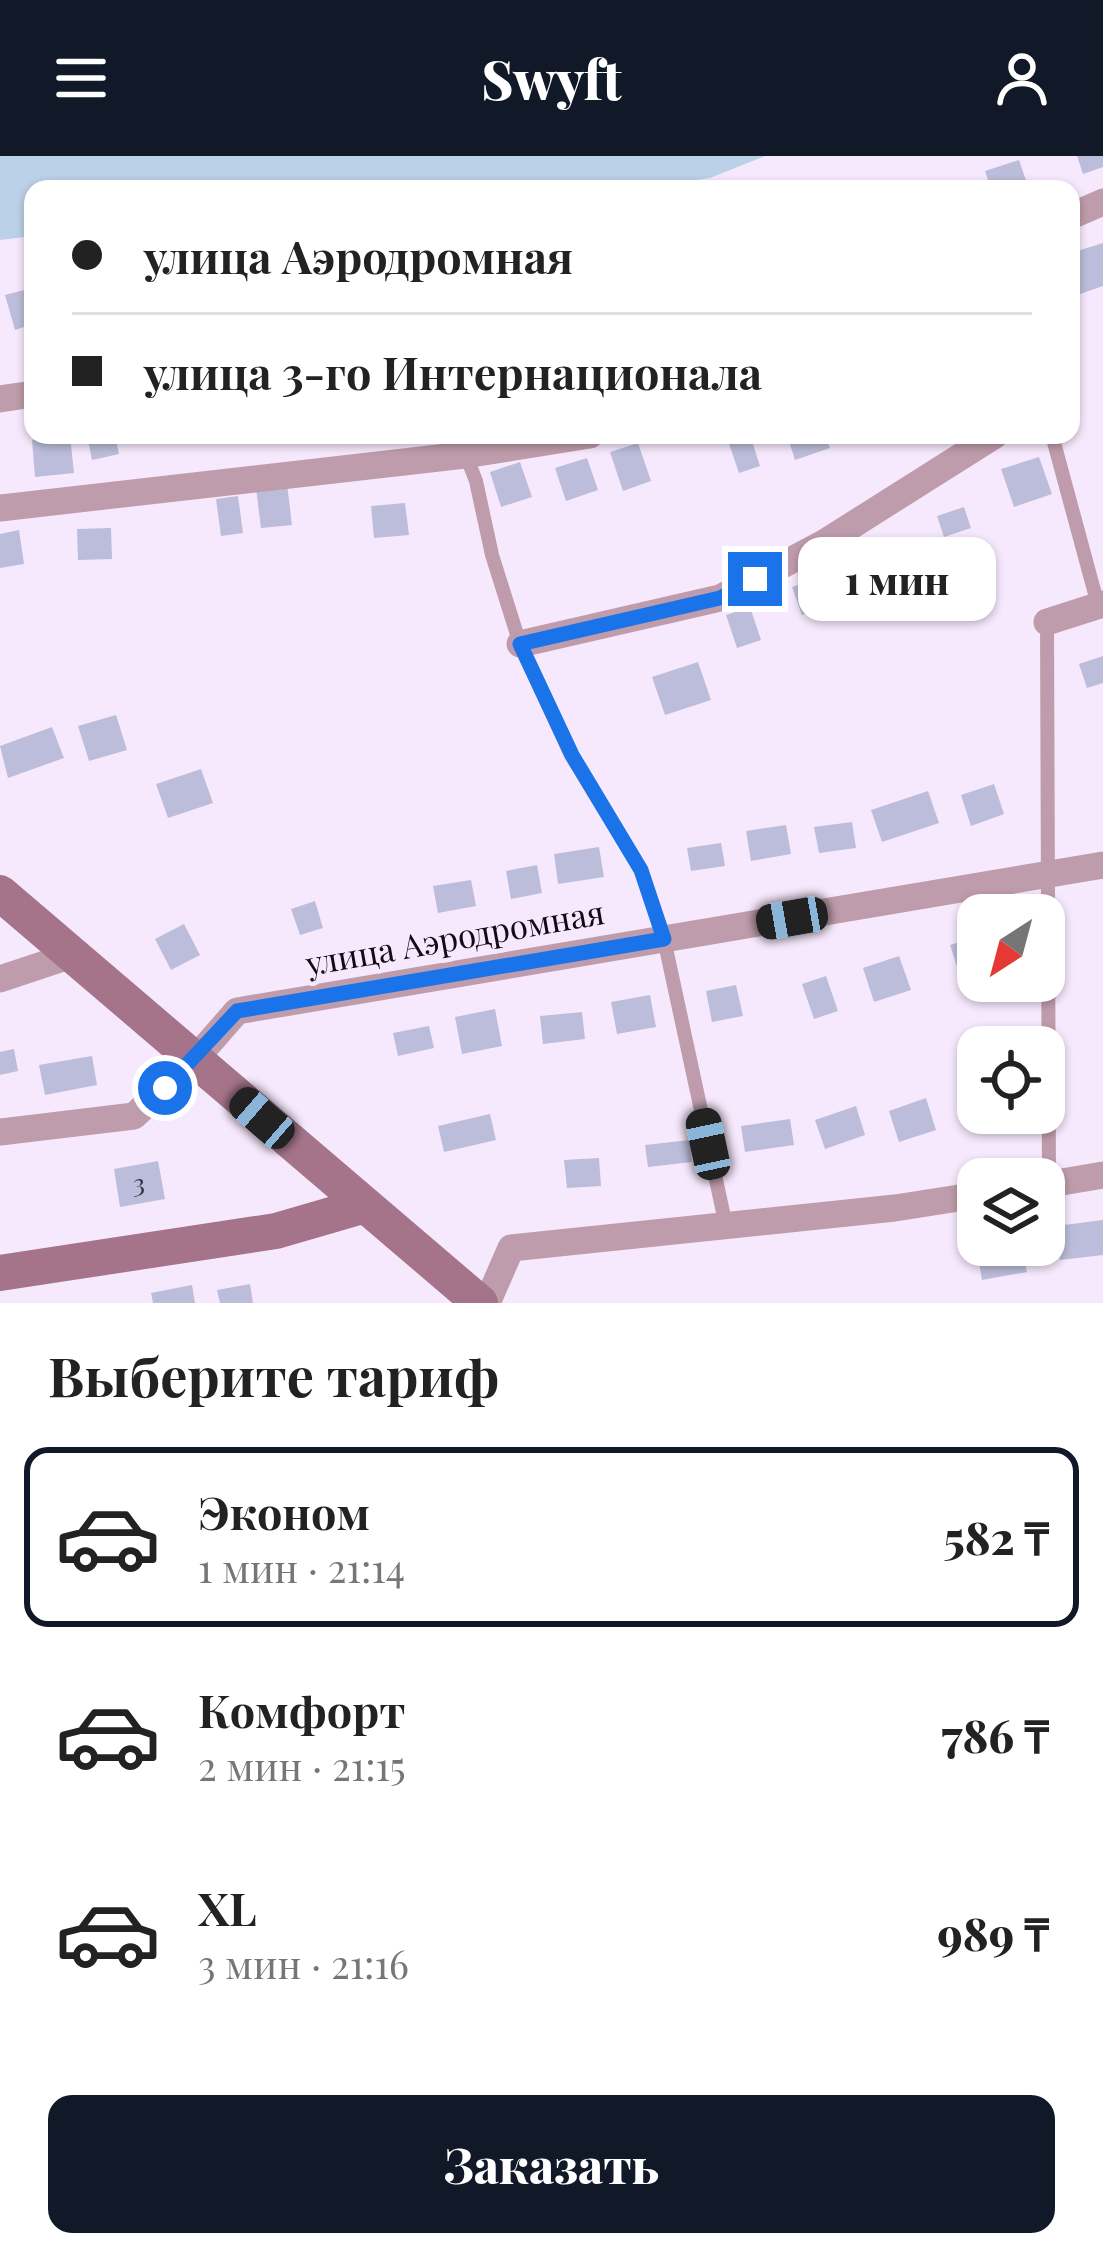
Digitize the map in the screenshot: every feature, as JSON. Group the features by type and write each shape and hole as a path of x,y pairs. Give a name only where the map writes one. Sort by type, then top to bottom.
{"street":[{"path":"520,644 720,598 824,543 981,444"},
{"path":"0,508 462,445"},
{"path":"1047,622 1101,604"},
{"name":"улица Аэродромная","path":"0,1132 134,1116 195,1059 237,1011 1103,865"},
{"path":"0,893 362,1206 483,1303 511,1248 957,1198"},
{"path":"0,979 72,955"},
{"path":"1065,1181 1103,1175"},
{"path":"0,1273 276,1231 362,1206"}],"lane":[{"path":"1055,444 1101,604"},
{"path":"462,445 520,644 572,755 641,870 664,939 726,1226"},
{"path":"1047,622 1047,1158"}],"water":[{"path":"0,156 765,156 696,180 24,180 24,237 0,240"}],"building":[{"path":"1077,156 1103,156 1103,167 1083,174"},
{"path":"1019,160 1026,180 988,180 985,171"},
{"path":"1103,243 1103,286 1080,294 1080,250"},
{"path":"24,290 24,327 15,330 5,295"},
{"path":"32,444 71,444 74,473 35,477"},
{"path":"89,444 117,444 119,454 92,460"},
{"path":"638,444 651,481 623,491 610,452"},
{"path":"729,444 753,444 760,466 739,473"},
{"path":"790,444 828,444 830,448 795,460"},
{"path":"1039,457 1052,494 1014,507 1001,469"},
{"path":"587,458 598,490 566,501 555,468"},
{"path":"520,462 532,497 501,507 490,472"},
{"path":"287,484 292,525 261,528 256,488"},
{"path":"238,496 243,533 221,536 216,499"},
{"path":"405,503 409,535 374,538 371,506"},
{"path":"964,507 971,528 944,537 937,516"},
{"path":"111,528 112,559 78,560 77,529"},
{"path":"19,530 24,564 0,568 0,534"},
{"path":"825,576 834,604 802,615 792,587"},
{"path":"750,607 761,640 737,648 726,615"},
{"path":"1103,656 1103,683 1087,688 1079,664"},
{"path":"698,662 711,700 665,715 652,677"},
{"path":"116,715 127,750 89,761 78,726"},
{"path":"52,727 64,758 8,778 0,746"},
{"path":"201,769 213,803 168,818 156,784"},
{"path":"994,784 1004,814 971,826 961,795"},
{"path":"928,791 939,823 882,842 871,810"},
{"path":"852,822 856,848 819,853 814,827"},
{"path":"786,825 791,854 751,861 746,831"},
{"path":"721,843 725,866 691,871 687,848"},
{"path":"599,847 604,877 558,884 554,854"},
{"path":"537,865 542,893 511,899 506,871"},
{"path":"471,880 476,906 438,913 433,886"},
{"path":"315,901 323,928 300,935 291,909"},
{"path":"184,924 200,955 171,970 155,939"},
{"path":"899,956 911,990 874,1002 863,968"},
{"path":"826,976 838,1011 814,1019 802,984"},
{"path":"736,985 743,1016 712,1022 706,991"},
{"path":"650,995 656,1027 617,1034 611,1002"},
{"path":"495,1009 502,1046 462,1054 455,1017"},
{"path":"582,1012 585,1039 543,1044 540,1016"},
{"path":"429,1026 434,1048 398,1056 393,1033"},
{"path":"14,1049 18,1071 0,1075 0,1052"},
{"path":"92,1056 97,1085 45,1095 39,1065"},
{"path":"926,1098 936,1130 899,1142 889,1111"},
{"path":"856,1106 865,1135 825,1149 815,1120"},
{"path":"490,1114 496,1140 444,1152 438,1126"},
{"path":"790,1119 794,1145 745,1152 741,1126"},
{"path":"690,1140 692,1162 648,1167 645,1145"},
{"path":"599,1158 601,1186 567,1188 564,1160"},
{"path":"158,1161 165,1199 120,1207 114,1169"},
{"path":"1103,1220 1103,1255 1065,1259 1065,1225"},
{"path":"980,1266 1026,1266 1027,1272 982,1280"},
{"path":"250,1284 253,1303 220,1303 217,1290"},
{"path":"192,1285 195,1303 153,1303 151,1293"}],"route":[{"path":"165,1088 237,1011 664,939 641,870 572,755 520,644 720,598 755,579"}]}
